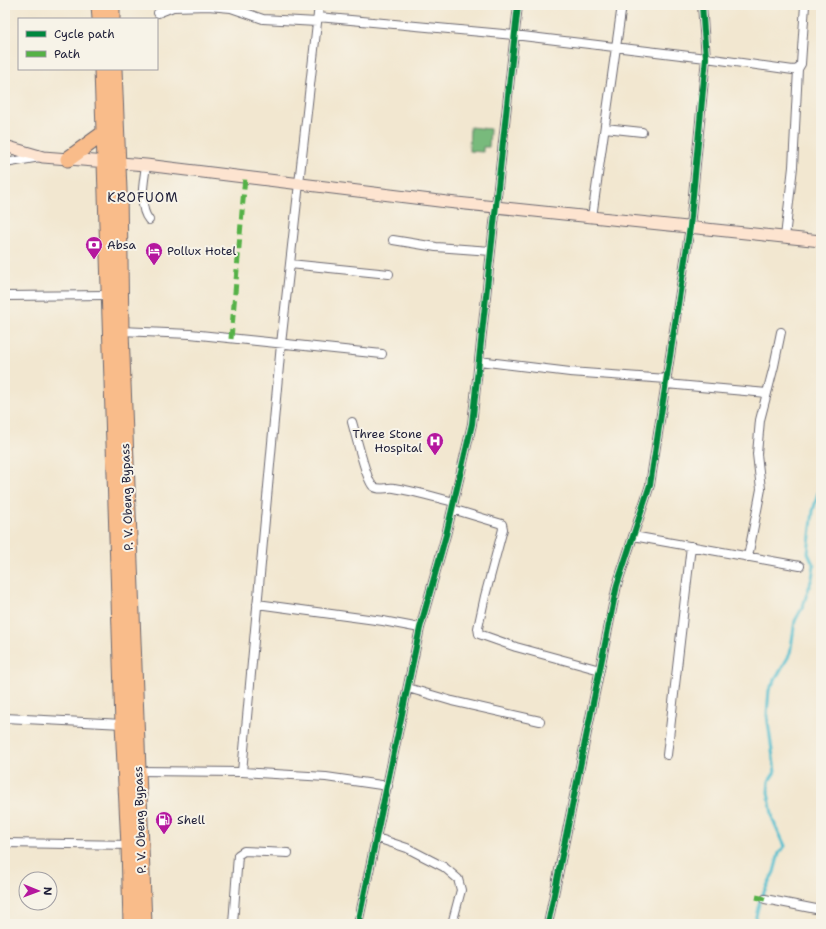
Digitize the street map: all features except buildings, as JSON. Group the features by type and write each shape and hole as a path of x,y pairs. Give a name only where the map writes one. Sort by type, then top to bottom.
{"highway":[{"path":"99,5 100,18"},
{"path":"112,5 112,18"},
{"name":"P. V. Obeng Bypass","path":"102,70 104,134 111,162 121,330 138,771 131,924"},
{"name":"P. V. Obeng Bypass","path":"114,70 108,295 123,724 144,924"},
{"path":"68,159 104,134"}],"street":[{"path":"242,772 281,344 319,5"},
{"path":"358,924 420,628 453,506 472,424 518,5"},
{"path":"592,217 622,5"},
{"path":"548,924 617,585 650,485 690,227 706,58 702,5"},
{"path":"785,237 793,167 798,69 801,64 805,5"},
{"path":"158,13 173,7 208,6 231,8 263,19 317,20 514,35 793,70 798,69"},
{"path":"605,128 642,132"},
{"path":"5,146 43,157 146,165 496,208 821,241"},
{"path":"5,163 43,157"},
{"path":"146,165 143,200 144,215 149,220"},
{"path":"393,240 436,247 491,251"},
{"path":"290,264 389,274"},
{"path":"5,296 108,295"},
{"path":"121,330 190,334 382,354"},
{"path":"748,557 761,489 757,454 760,420 781,332"},
{"path":"479,361 767,392"},
{"path":"352,422 367,475 373,487 381,489 392,488 453,506 502,524 503,529 484,596 478,628 479,634 516,647 600,670"},
{"path":"633,536 800,566"},
{"path":"667,755 691,546"},
{"path":"257,604 420,628"},
{"path":"408,688 452,701 540,721"},
{"path":"5,718 123,724"},
{"path":"138,771 242,772 326,777 388,786"},
{"path":"377,838 407,848 444,867 458,879 461,890 452,924"},
{"path":"5,843 135,845"},
{"path":"232,924 238,855 244,851 288,853"},
{"path":"765,900 821,910"},
{"path":"820,924 821,920"}],"green space":[{"path":"470,127 490,129 489,147 483,147 483,152 469,151"}],"waterway":[{"path":"754,924 760,900 774,872 779,853 785,846 773,820 768,792 769,781 775,772 767,715 769,690 790,654 795,621 803,606 812,578 814,566 808,553 813,511 818,493 821,490"}],"marked path":[{"path":"231,339 245,177"},
{"path":"756,897 765,899"}],"cycle path":[{"path":"358,924 420,628 446,535 472,424 518,5"},
{"path":"548,924 617,585 650,485 690,227 706,58 702,5"}],"place":[{"name":"Absa","path":"94,260"},
{"name":"Pollux Hotel","path":"154,266"},
{"name":"Three Stone Hospital","path":"435,456"},
{"name":"Shell","path":"164,835"}],"district":[{"name":"KROFUOM","path":"143,197"}]}
